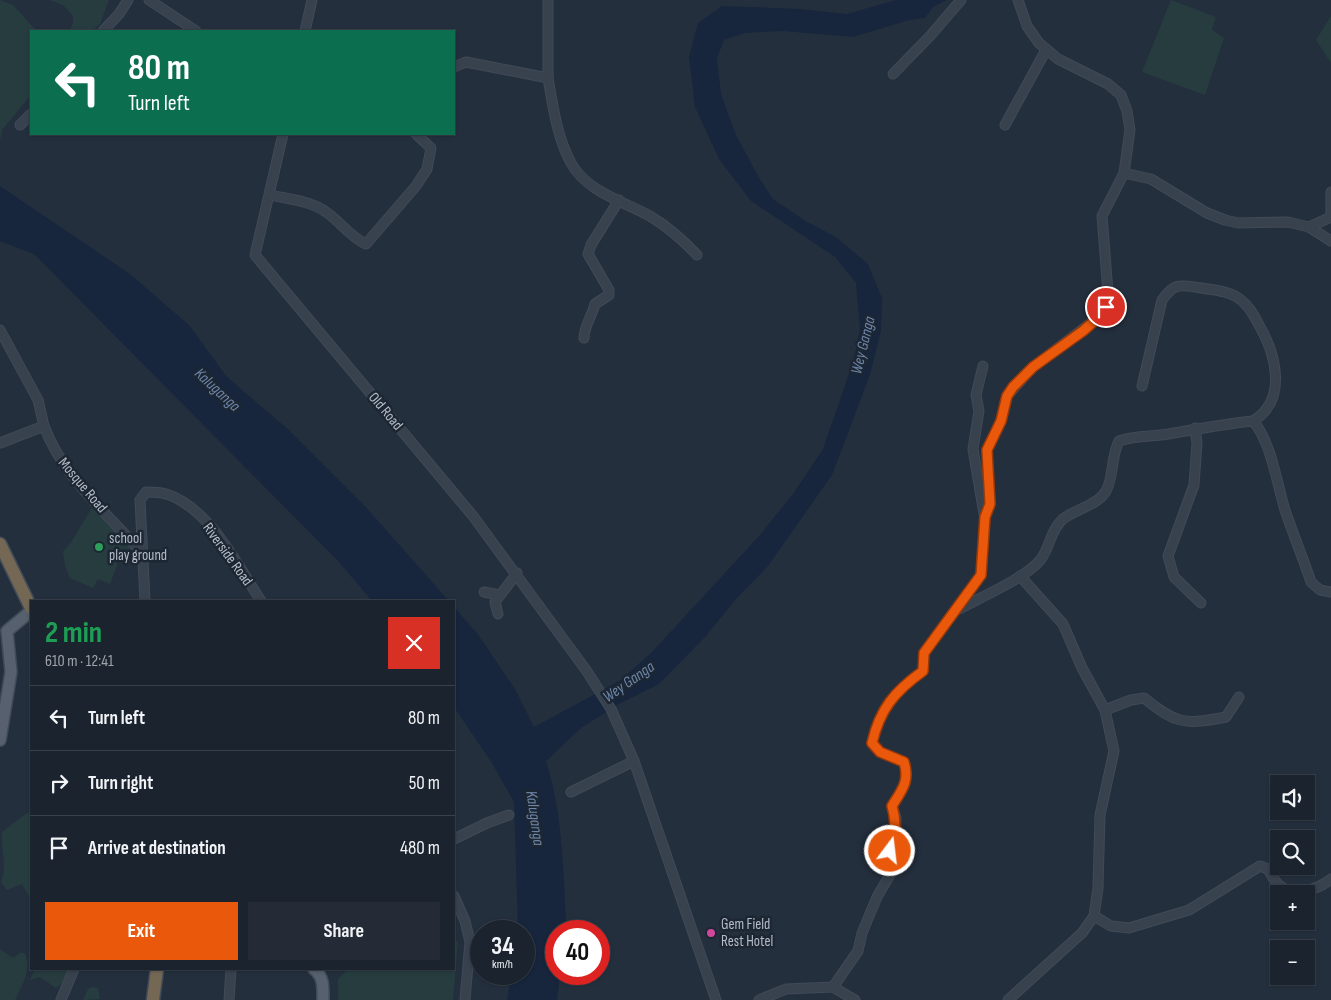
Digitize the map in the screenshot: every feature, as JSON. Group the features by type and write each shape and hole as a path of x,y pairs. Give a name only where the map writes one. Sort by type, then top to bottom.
{"highway":[{"path":"0,544 30,607"},
{"path":"152,1000 157,970"}],"main road":[{"path":"0,740 11,672 4,633 30,610"},
{"path":"319,970 323,982 323,1000"}],"street":[{"path":"104,30 119,14 128,0"},
{"path":"149,0 194,30"},
{"path":"305,30 312,0"},
{"path":"548,0 548,78 557,129 572,164 590,186 651,217 679,236 697,255"},
{"path":"893,74 931,35 961,0"},
{"path":"985,517 990,504 991,484 987,450 1001,421 1007,396 1013,387 1033,367 1083,331 1099,317 1106,307 1108,292 1102,216 1124,173 1130,130 1127,111 1121,96 1108,84 1058,59 1039,44 1027,26 1018,0"},
{"path":"1005,125 1046,50"},
{"path":"455,67 466,62 548,78"},
{"path":"20,125 30,115"},
{"name":"Old Road","path":"283,135 255,255 464,504 517,573 586,670 611,710 634,761 716,1000"},
{"path":"270,196 297,201 326,211 354,239 366,244 416,186 427,169 431,148 417,135"},
{"path":"1124,173 1151,179 1207,213 1225,220 1238,224 1288,222 1309,227 1331,241"},
{"path":"1309,227 1331,216 1331,192"},
{"path":"584,338 584,330 592,316 595,304 609,295 609,290 588,254 591,245 619,200"},
{"path":"956,611 1020,576 1040,560 1058,524 1064,517 1091,504 1107,490 1115,447 1119,441 1133,436 1168,434 1195,428 1253,420 1262,415 1270,405 1276,387 1276,377 1269,342 1249,307 1240,299 1226,292 1178,285 1169,290 1162,300 1142,386"},
{"name":"Mosque Road","path":"0,330 38,400 44,426 52,447 70,476 142,552"},
{"path":"833,988 858,951 862,933 876,897 891,872 890,851 896,830 896,818 892,806 906,785 908,773 904,762 880,752 872,743 877,721 901,687 923,671 924,653 981,575 985,517 973,449 979,411 976,395 983,366"},
{"path":"1253,420 1265,441 1286,512 1312,582 1320,590 1331,592"},
{"path":"0,443 44,426"},
{"path":"1195,428 1197,443 1194,485 1168,556 1174,578 1201,603"},
{"name":"Riverside Road","path":"142,552 140,500 146,492 166,494 192,508 220,537 260,600"},
{"path":"142,552 145,600"},
{"path":"498,614 495,602 499,594 517,573"},
{"path":"1008,1000 1082,933 1094,916 1098,888 1100,814 1114,751 1105,710 1082,668 1063,624 1020,576"},
{"path":"484,592 499,594"},
{"path":"1105,710 1131,700 1144,698 1167,716 1176,720 1199,722 1226,717 1239,697"},
{"path":"571,792 634,761"},
{"path":"455,839 509,815"},
{"path":"1094,916 1111,926 1130,928 1189,910 1260,866 1268,869 1278,884 1284,889 1308,891 1321,887 1331,879"},
{"path":"455,898 465,921 470,942 465,1000"},
{"path":"61,1000 74,970"},
{"path":"229,1000 232,970"},
{"path":"759,1000 786,990 833,988 855,1000"}],"green space":[{"path":"0,0 13,5 34,28 41,30 30,30 30,96 2,130 0,140"},
{"path":"50,0 109,0 100,24 93,30 70,30 73,23 73,16 63,5"},
{"path":"1171,0 1216,17 1212,30 1224,38 1205,95 1142,72"},
{"path":"1331,16 1331,63 1316,40"},
{"name":"school play ground","path":"93,506 134,550 123,549 110,584 98,579 93,588 70,578 65,566 63,551 70,544"},
{"path":"27,813 30,813 30,899 22,884 7,890 1,882 4,869 2,832"},
{"path":"455,938 458,943 453,1000 338,1000 338,979 347,970 455,970"},
{"path":"0,949 13,958 20,953 25,953 27,972 15,1000 0,1000"},
{"path":"35,970 69,970 66,980 56,988 40,977 30,980"},
{"path":"92,987 98,988 100,999 83,1000 88,989"}],"water":[{"path":"896,0 947,0 933,7 925,18 909,20 853,37 783,31 745,33 724,40 717,58 721,94 736,135 773,199 807,222 836,237 868,264 882,298 881,330 870,375 832,475 768,566 737,598 705,637 659,684 619,704 581,728 546,761 559,819 566,918 566,920 545,920 545,985 559,985 557,1000 507,1000 509,985 535,985 535,920 518,920 514,802 492,763 455,708 455,608 477,633 515,689 534,727 621,680 652,652 759,536 793,494 823,449 854,359 860,329 856,283 835,257 751,201 719,159 695,107 689,57 698,23 722,6 801,9 847,14"},
{"name":"Kaluganga","path":"0,186 130,274 189,325 227,377 290,431 364,505 448,600 371,600 339,562 34,254 0,241"}],"place":[{"name":"school play ground","path":"99,547"},
{"name":"Gem Field Rest Hotel","path":"711,933"}],"route":[{"path":"890,851 896,830 896,818 892,806 906,785 908,773 904,762 880,752 872,743 877,721 901,687 923,671 924,653 981,575 985,517 990,504 991,484 987,468 987,450 1001,421 1007,396 1013,387 1033,367 1083,331 1099,317 1106,307"}],"water label":[{"name":"Wey Ganga","path":"862,345"},
{"name":"Wey Ganga","path":"628,681"}]}
